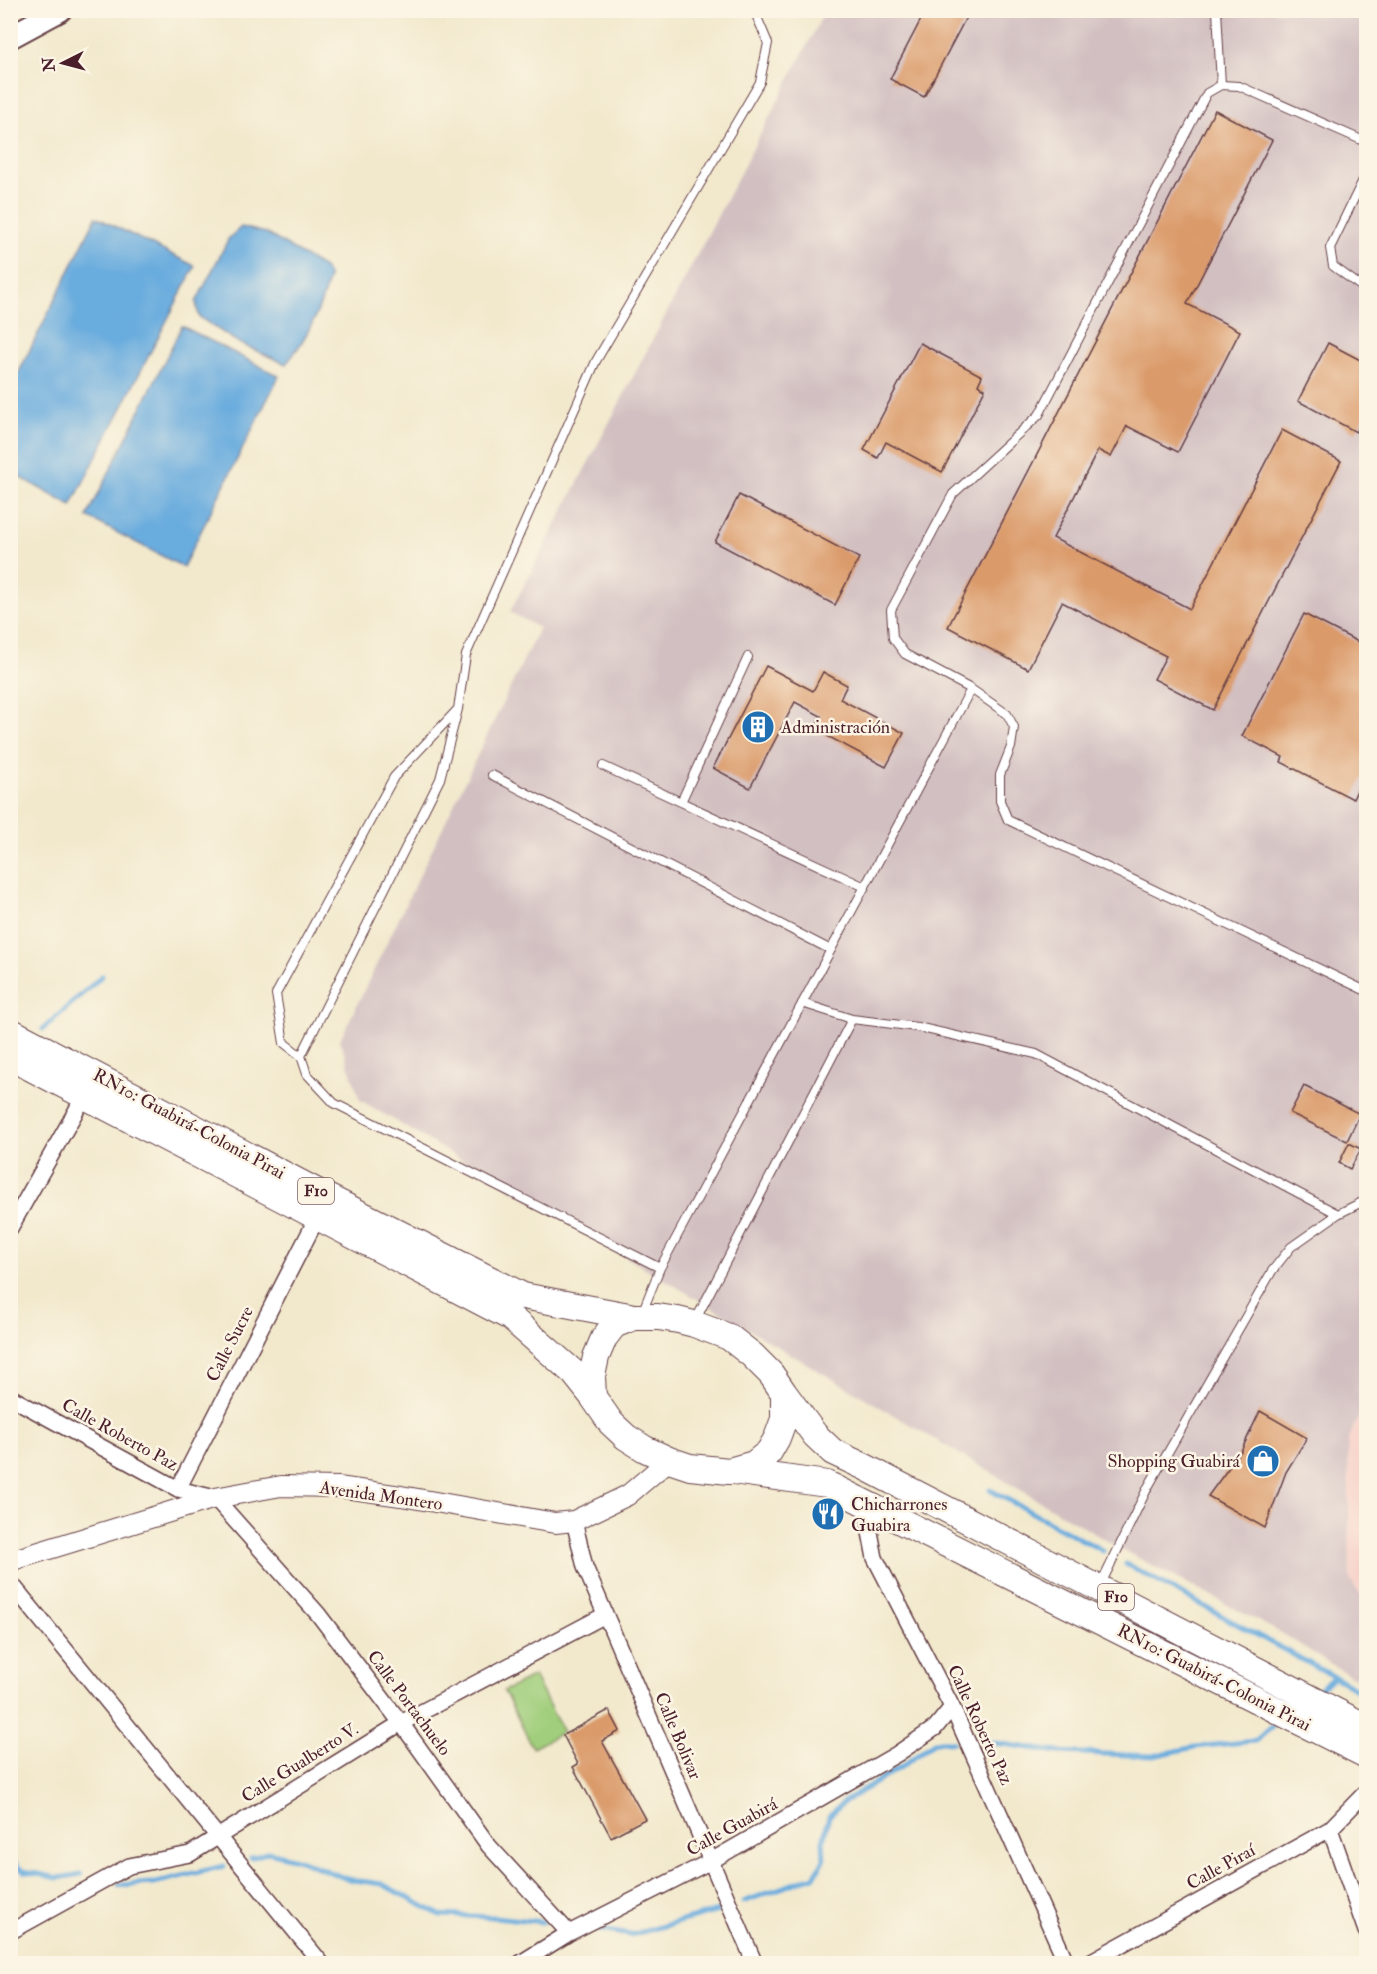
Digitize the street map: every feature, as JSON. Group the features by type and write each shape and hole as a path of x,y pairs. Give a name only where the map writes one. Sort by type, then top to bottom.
{"highway":[{"name":"RN10: Guabirá-Colonia Pirai","path":"10,1031 327,1197 523,1296 637,1317"},
{"name":"RN10: Guabirá-Colonia Pirai","path":"10,1057 510,1317 574,1373 593,1397"},
{"name":"F10","path":"593,1397 611,1423 626,1437 645,1449 690,1467 729,1471 754,1464 769,1452 777,1438 784,1419 784,1393 765,1368 729,1337 694,1324 658,1317 637,1317"},
{"path":"593,1397 592,1376 596,1357 604,1338 614,1325 637,1317"},
{"name":"RN10: Guabirá-Colonia Pirai","path":"784,1393 814,1435 833,1452 1366,1727"},
{"name":"RN10: Guabirá-Colonia Pirai","path":"729,1471 827,1484 1366,1755"}],"main road":[{"path":"10,37 60,10"}],"street":[{"path":"10,1228 85,1095"},
{"name":"Calle Sucre","path":"178,1489 318,1216"},
{"name":"Calle Roberto Paz","path":"10,1397 178,1489 214,1498"},
{"name":"Avenida Montero","path":"10,1561 214,1498 281,1486 338,1487 555,1523 574,1521 628,1495 669,1460"},
{"name":"Calle Portachuelo","path":"214,1498 318,1614 401,1723 489,1846 569,1933"},
{"name":"Calle Roberto Paz","path":"864,1501 875,1558 952,1707 1067,1964"},
{"name":"Calle Bolivar","path":"574,1521 585,1567 755,1964"},
{"path":"10,1582 322,1964"},
{"name":"Calle Gualberto V.","path":"10,1932 129,1866 190,1854 401,1723 605,1615"},
{"name":"Calle Guabirá","path":"519,1964 569,1933 711,1862 827,1795 927,1735 952,1707"},
{"name":"Calle Piraí","path":"1086,1964 1330,1829 1366,1792"},
{"path":"1330,1829 1366,1931"}],"lane":[{"path":"301,1056 440,779 458,709 466,655 596,361 760,82 768,43 754,10"},
{"path":"1217,10 1221,85"},
{"path":"1366,142 1239,86 1221,85 1207,93 1040,415 953,494 891,610 893,638 905,654 971,689 1007,714 1014,727 1011,747 1000,775 1000,801 1008,820 1366,991"},
{"path":"1366,174 1330,248 1333,266 1366,290"},
{"path":"681,802 748,657"},
{"path":"637,1317 660,1268 971,689"},
{"path":"458,709 394,777 276,994 284,1043 301,1056 307,1074 334,1103 660,1268"},
{"path":"603,766 865,887"},
{"path":"492,775 831,950"},
{"path":"802,1003 852,1019 916,1027 1036,1054 1338,1214"},
{"path":"694,1324 852,1019"},
{"path":"1099,1588 1148,1487 1223,1360 1272,1271 1291,1247 1338,1214 1366,1200"}],"shaded area":[{"path":"825,11 1366,11 1366,1401 1348,1439 1350,1580 1366,1603 1366,1671 1354,1678 1281,1633 1119,1548 360,1100 340,1040 539,628 510,612"},
{"path":"1366,1401 1366,1603 1350,1580 1348,1439"}],"green space":[{"path":"534,1676 563,1732 533,1748 504,1691"}],"water":[{"path":"96,217 195,266 71,506 11,472 11,388"},
{"path":"241,227 266,233 324,268 329,277 312,323 286,364 239,343 199,317 196,302 229,238"},
{"path":"182,326 279,376 183,567 87,517"}],"building":[{"path":"926,10 970,10 924,97 890,79"},
{"path":"1215,110 1272,140 1187,304 1240,331 1178,452 1127,426 1111,457 1098,450 1053,538 1190,609 1282,430 1341,461 1213,710 1154,679 1166,656 1062,602 1028,669 948,627"},
{"path":"920,343 982,376 978,385 985,389 942,472 886,442 878,458 864,450"},
{"path":"1328,343 1366,363 1366,412 1356,432 1298,401"},
{"path":"739,495 859,558 835,605 715,542"},
{"path":"1304,614 1366,646 1366,771 1353,799 1281,762 1283,757 1242,736"},
{"path":"766,666 813,691 823,672 847,685 840,699 904,733 886,767 814,729 821,716 795,702 750,788 713,768"},
{"path":"1304,1086 1360,1114 1347,1141 1290,1113"},
{"path":"1349,1143 1361,1149 1350,1169 1339,1163"},
{"name":"Shopping Guabirá","path":"1260,1411 1307,1438 1286,1472 1265,1528 1208,1496 1241,1451"},
{"path":"609,1710 620,1731 602,1741 645,1819 611,1837 573,1767 578,1764 563,1735"}],"waterway":[{"path":"43,1029 102,976"},
{"path":"990,1490 1103,1551"},
{"path":"1126,1564 1366,1694"},
{"path":"1315,1693 1334,1677"},
{"path":"982,1741 1058,1752 1153,1756 1195,1747 1255,1741 1272,1727"},
{"path":"743,1902 814,1876 824,1860 823,1841 829,1816 845,1801 904,1765 934,1742 953,1742"},
{"path":"251,1858 269,1852 300,1860 347,1879 382,1884 440,1915 543,1922"},
{"path":"10,1856 24,1871 58,1878 81,1874"},
{"path":"119,1885 154,1883 224,1866"},
{"path":"600,1930 631,1935 718,1911"}],"place":[{"name":"Administración","path":"758,727"},
{"name":"Shopping Guabirá","path":"1263,1461"},
{"name":"Chicharrones Guabira","path":"828,1514"}]}
